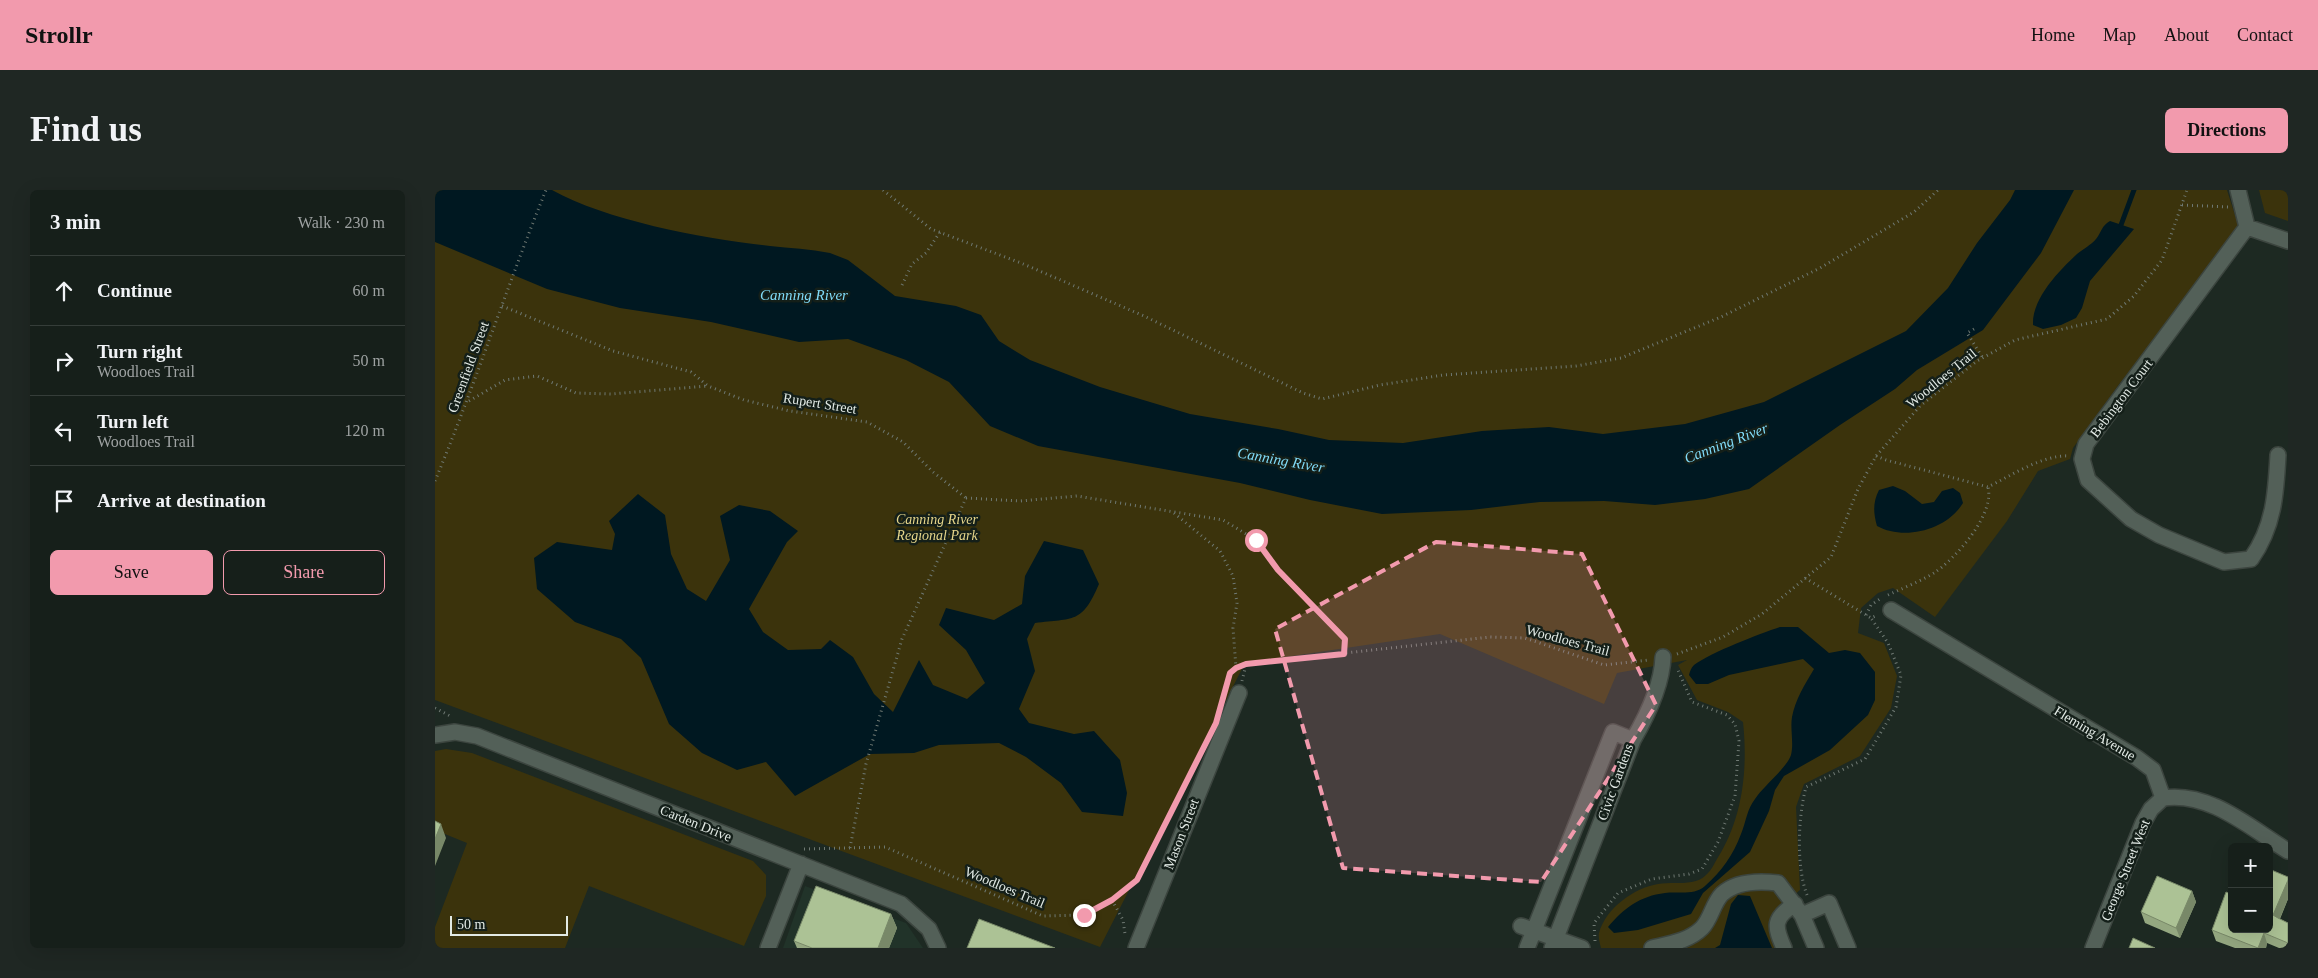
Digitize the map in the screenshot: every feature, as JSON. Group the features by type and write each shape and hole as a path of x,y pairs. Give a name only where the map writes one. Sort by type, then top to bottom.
{"street":[{"path":"2238,190 2247,228 2288,241"},
{"name":"Bebington Court","path":"2082,459 2086,444 2247,228"},
{"path":"2082,459 2088,480 2131,519 2159,535 2224,562 2251,559 2263,542 2274,505 2278,455"},
{"name":"Fleming Avenue","path":"1891,610 2137,758 2153,770 2163,798"},
{"path":"1633,740 1645,720 1668,657"},
{"name":"Mason Street","path":"1136,948 1232,692"},
{"name":"Carden Drive","path":"435,735 455,732 477,736 800,857 901,904 929,929 938,948"},
{"name":"Civic Gardens","path":"1527,948 1528,928 1613,732 1633,740 1554,943"},
{"path":"2163,798 2180,795 2210,803 2288,851"},
{"name":"George Street West","path":"2093,948 2143,823 2151,809 2163,798"},
{"path":"768,948 800,857"},
{"path":"1651,948 1683,940 1703,928 1722,894 1735,887 1758,880 1778,883 1803,910 1816,948"},
{"path":"1784,948 1778,934 1777,921 1784,911 1803,910 1829,903 1849,948"},
{"path":"1528,928 1554,943 1582,948"}],"path":[{"name":"Greenfield Street","path":"435,481 468,401 507,288 546,190"},
{"path":"883,190 931,229 1021,263 1144,316 1303,393 1322,399 1380,385 1443,375 1576,366 1621,358 1721,317 1820,268 1914,212 1938,190"},
{"name":"Woodloes Trail","path":"1236,668 1246,664 1490,636 1525,638 1604,665 1668,657 1723,637 1755,619 1831,556 1858,489 1876,456 1920,406 1983,358 2015,340 2107,319 2134,296 2162,260 2187,190"},
{"path":"2182,205 2243,208"},
{"path":"901,285 912,264 926,253 940,232"},
{"name":"Rupert Street","path":"502,306 613,351 691,372 708,386 744,400 790,411 867,422 903,442 933,472 966,498"},
{"path":"1974,329 1967,333 1983,358"},
{"name":"Rupert Street","path":"468,401 505,380 537,376 576,393 611,394 708,386"},
{"path":"1876,456 1988,487 2006,476 2052,458 2067,455 2082,459"},
{"path":"1866,615 1871,605 1933,573 1949,560 1973,534 1985,511 1989,494 1988,487"},
{"path":"850,848 866,764 902,639 966,498 1021,501 1077,496 1223,520 1256,540 1278,570 1345,639 1344,654"},
{"path":"1172,511 1220,551 1233,576 1237,603 1233,628 1236,668 1230,673 1232,692"},
{"path":"1803,910 1806,892 1801,869 1801,808 1806,787 1846,770 1865,759 1896,707 1901,675 1888,643 1871,618 1805,578"},
{"path":"1871,618 1891,610"},
{"path":"1597,948 1594,923 1618,894 1652,879 1689,874 1702,868 1718,842 1735,796 1739,741 1735,724 1727,715 1693,702 1668,657"},
{"path":"435,708 453,718"},
{"name":"Woodloes Trail","path":"800,857 850,848 885,847 1043,916 1084,915 1112,900 1137,880 1180,797"},
{"path":"1112,900 1123,920 1125,937"}],"highlighted area":[{"path":"1436,542 1582,554 1656,705 1541,882 1343,868 1275,629"}],"shaded area":[{"path":"805,886 906,923 923,948 783,948"}],"green space":[{"name":"Canning River Regional Park","path":"435,190 2227,190 2240,231 2120,383 2073,448 2070,459 2038,471 2007,521 1935,617 1893,588 1878,593 1861,608 1858,633 1884,643 1897,676 1891,708 1860,756 1804,784 1796,807 1800,890 1780,907 1768,924 1778,948 1601,948 1599,935 1608,915 1614,908 1631,895 1649,886 1664,883 1683,883 1701,879 1712,867 1733,827 1742,793 1744,775 1743,722 1728,712 1697,700 1678,665 1687,660 1617,673 1604,704 1440,634 1245,663 1100,947 435,700"},
{"path":"2259,190 2288,190 2288,221 2265,213"},
{"path":"446,749 472,753 753,861 766,875 766,896 744,946 589,886 565,948 435,948 435,927 467,843 435,830 435,751"}],"water":[{"name":"Canning River","path":"435,190 552,190 601,211 658,227 716,239 830,253 848,260 895,296 956,306 981,315 999,341 1030,360 1100,387 1190,414 1329,440 1403,443 1482,431 1549,427 1603,434 1685,424 1764,402 1906,331 1948,288 1977,243 2010,200 2015,190 2074,190 2041,253 1983,330 1917,370 1895,389 1749,489 1705,499 1655,505 1604,501 1540,502 1471,510 1382,514 1310,500 1240,483 1038,446 990,426 949,382 906,360 848,339 799,342 711,322 620,308 547,289 435,242"},
{"path":"2110,221 2134,229 2090,281 2082,308 2076,318 2061,325 2043,329 2033,325 2037,305 2048,286 2077,254 2098,237 2103,227"},
{"path":"1893,486 1905,491 1922,504 1934,502 1942,491 1953,488 1960,493 1963,503 1947,520 1936,526 1924,530 1900,533 1877,526 1874,512 1879,490"},
{"path":"638,494 665,515 671,554 687,589 706,601 730,560 720,516 739,505 770,511 798,531 787,542 749,609 763,632 788,650 821,649 830,640 853,657 874,694 893,712 919,660 933,685 967,699 985,683 966,650 939,625 946,608 994,620 1022,604 1025,576 1044,541 1083,550 1099,584 1082,613 1068,619 1035,623 1027,639 1035,671 1019,709 1029,723 1074,734 1094,731 1120,760 1127,793 1123,816 1082,812 1061,783 1026,757 999,743 939,745 914,753 870,754 795,796 766,762 737,770 702,753 669,724 641,658 621,639 575,622 537,589 534,558 557,542 612,550 615,534 609,521"},
{"path":"1780,627 1798,627 1829,653 1845,650 1860,653 1875,672 1875,700 1868,715 1830,750 1784,776 1775,790 1769,811 1750,852 1703,893 1691,914 1638,930 1614,933 1608,927 1620,914 1640,900 1665,893 1696,891 1711,880 1722,868 1734,849 1752,803 1780,771 1791,755 1793,711 1814,669 1803,659 1729,675 1708,684 1696,684 1689,675 1694,665 1702,660"},
{"path":"1738,895 1750,896 1772,948 1715,948 1720,945 1731,904"}],"building":[{"path":"435,821 441,824 435,839"},
{"path":"2273,871 2288,877 2273,915"},
{"path":"2157,876 2192,891 2176,928 2141,912"},
{"path":"816,886 891,914 878,948 812,948 794,941"},
{"path":"2226,892 2228,893 2228,933 2264,933 2258,948 2212,930"},
{"path":"2273,915 2288,923 2288,943 2264,933 2273,933"},
{"path":"979,919 1055,948 967,948"},
{"path":"2133,938 2155,948 2129,948"}],"waterway":[{"path":"2121,225 2134,190"}],"route":[{"path":"1084,915 1112,900 1137,880 1216,723 1230,673 1246,664 1277,663 1344,654 1345,639 1278,570 1256,540"}]}
